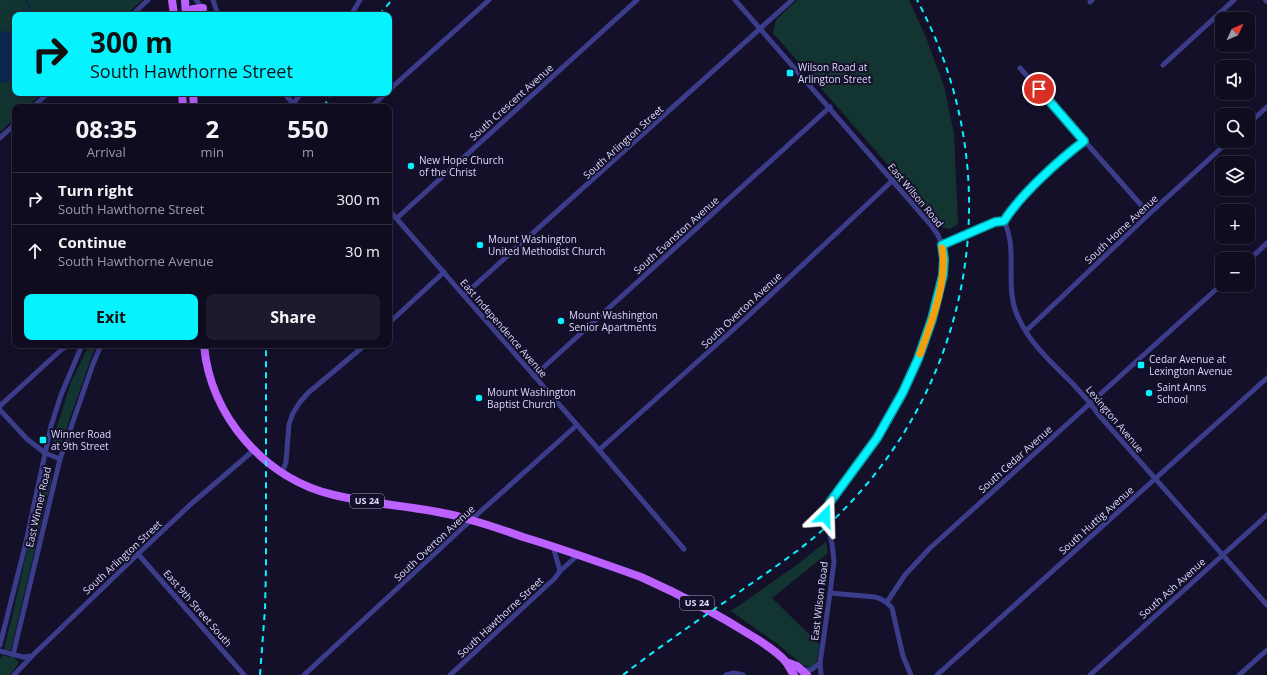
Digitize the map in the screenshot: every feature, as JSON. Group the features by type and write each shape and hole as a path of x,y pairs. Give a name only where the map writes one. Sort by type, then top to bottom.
{"main road":[{"path":"172,0 174,12"},
{"path":"185,0 186,12"},
{"path":"189,12 193,9 203,8"},
{"name":"US 24","path":"205,348 210,378 219,400 237,431 254,450 282,473 312,488 334,495 431,511 471,520 554,546 630,573 663,586 707,609 761,642 786,662 797,666 804,673"},
{"name":"US 24","path":"786,662 794,675"}],"street":[{"path":"135,12 148,0"},
{"path":"196,0 206,12"},
{"path":"213,0 217,12"},
{"path":"353,12 360,0"},
{"path":"392,87 489,0"},
{"name":"South Crescent Avenue","path":"397,218 637,0"},
{"name":"East Wilson Road","path":"735,0 893,180 931,226 938,235 942,245 944,259 943,275 932,319 918,359 903,392 877,438 840,486 827,508 825,516 832,544 834,561 820,663 821,675"},
{"name":"South Arlington Street","path":"464,295 792,0"},
{"path":"1163,65 1234,0"},
{"path":"1020,68 1149,214"},
{"path":"36,104 45,96"},
{"path":"287,96 294,104"},
{"path":"374,104 383,96"},
{"path":"1255,118 1267,107"},
{"name":"South Evanston Avenue","path":"534,376 830,108"},
{"path":"0,138 12,127"},
{"path":"942,245 995,222 1004,221 1010,211 1037,182 1084,141"},
{"name":"South Home Avenue","path":"1026,331 1149,214 1221,148"},
{"name":"South Overton Avenue","path":"599,450 745,319 893,180"},
{"name":"East Independence Avenue","path":"392,213 684,549"},
{"name":"Lexington Avenue","path":"1004,221 1010,240 1012,295 1018,318 1029,337 1038,349 1091,403 1098,414 1267,605"},
{"path":"1255,255 1267,244"},
{"path":"392,320 444,272"},
{"name":"South Cedar Avenue","path":"887,602 905,576 929,549 1215,290"},
{"path":"0,406 64,348"},
{"name":"East Winner Road","path":"0,645 26,542 51,426 61,395 81,348"},
{"name":"East Winner Road","path":"13,655 60,459 93,364 101,348"},
{"path":"282,473 286,462 289,424 293,413 308,393 361,348"},
{"name":"South Huttig Avenue","path":"937,675 1267,378"},
{"path":"0,410 27,439 45,453 60,459"},
{"name":"South Overton Avenue","path":"304,675 471,520 577,425"},
{"name":"South Arlington Street","path":"14,675 191,504 254,450"},
{"name":"South Ash Avenue","path":"1090,675 1267,515"},
{"path":"554,546 560,571"},
{"name":"East 9th Street South","path":"138,554 244,675"},
{"name":"South Hawthorne Street","path":"450,675 578,555"},
{"path":"830,593 875,597 887,602 892,608 903,656 911,675"},
{"path":"1239,675 1267,650"},
{"path":"0,652 23,657 32,656"},
{"path":"804,673 820,663"},
{"path":"726,675 734,673 743,675"}],"green space":[{"path":"0,0 142,0 129,12 12,12 12,96 39,96 30,104 12,104 12,121 0,132"},
{"path":"797,0 909,0 925,35 944,86 954,134 958,224 950,229 942,227 773,33 776,20"},
{"path":"88,348 95,348 62,441 57,447 53,443 54,436 71,382"},
{"path":"49,471 52,473 51,482 11,649 8,651 4,649 42,483 44,476"},
{"path":"826,542 828,553 772,598 820,645 816,665 811,667 804,666 779,645 731,611 794,567"},
{"path":"2,655 14,658 19,663 10,675 0,675 0,659"}],"water":[{"path":"0,32 12,33 12,81 0,83"}],"waterway":[{"path":"26,0 31,12"}],"railway":[{"path":"382,12 392,0"},
{"path":"623,675 678,634 782,562 828,525 878,471 917,410 945,346 963,278 969,208 964,138 946,68 917,0"},
{"path":"326,104 330,96"},
{"path":"260,675 265,609 266,567 266,348"}],"slow traffic":[{"path":"920,354 932,319 943,275 944,259 942,248"}],"place":[{"name":"Wilson Road at Arlington Street","path":"790,73"},
{"name":"New Hope Church of the Christ","path":"411,166"},
{"name":"Mount Washington United Methodist Church","path":"480,245"},
{"name":"Mount Washington Senior Apartments","path":"561,321"},
{"name":"Cedar Avenue at Lexington Avenue","path":"1141,365"},
{"name":"Saint Anns School","path":"1149,393"},
{"name":"Mount Washington Baptist Church","path":"479,398"},
{"name":"Winner Road at 9th Street","path":"43,440"}],"route":[{"path":"825,516 827,508 840,486 877,438 903,392 918,359 932,319 943,275 944,259 942,245 995,222 1004,221 1010,211 1037,182 1084,141 1039,89"}]}
